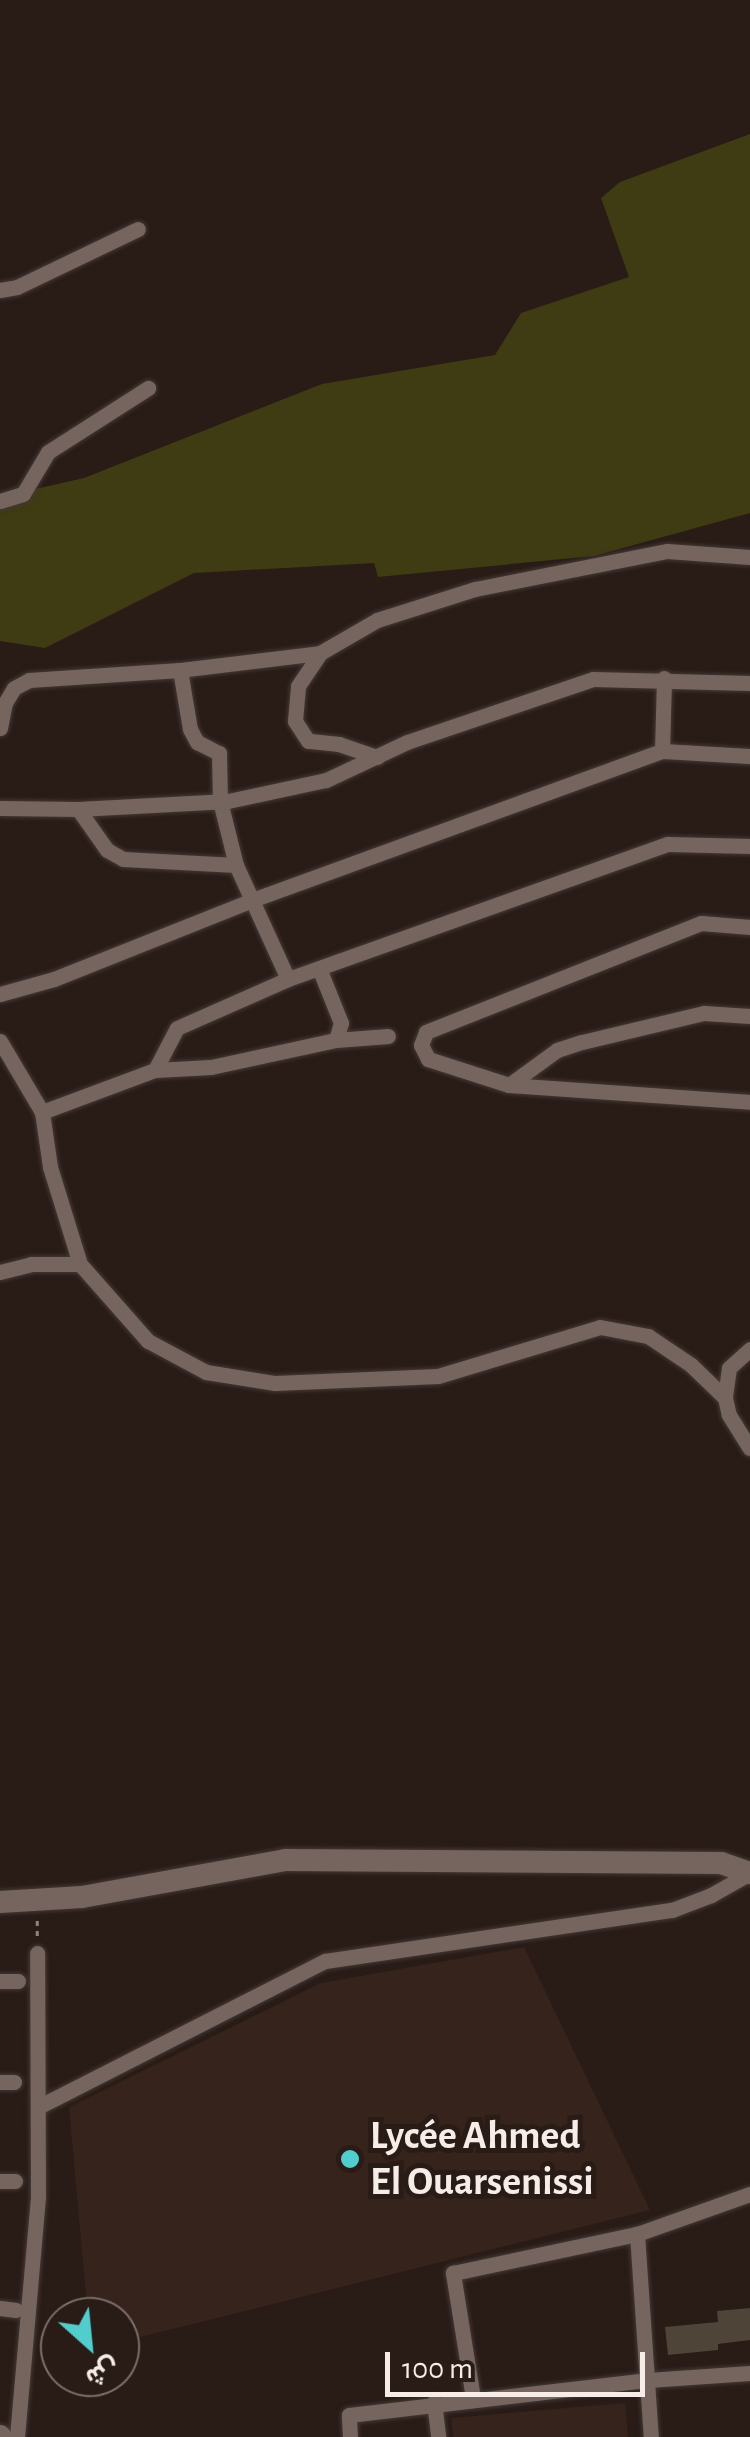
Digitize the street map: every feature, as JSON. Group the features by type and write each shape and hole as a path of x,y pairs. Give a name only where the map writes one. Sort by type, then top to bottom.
{"main road":[{"path":"0,1902 82,1897 286,1860 722,1863 750,1873"}],"street":[{"path":"0,290 17,287 138,229"},
{"path":"0,501 23,494 48,452 148,388"},
{"path":"0,728 2,703 14,688 28,680 180,670 320,653 376,620 475,589 667,551 750,556"},
{"path":"320,653 298,686 295,721 301,733 308,740 339,744 377,757"},
{"path":"180,670 190,730 197,742 219,753 220,801 236,865 255,899 288,979"},
{"path":"662,751 664,678"},
{"path":"0,808 78,809 220,801 326,780 440,730 593,679 750,683"},
{"path":"0,994 106,960 255,899 662,751 750,756"},
{"path":"78,809 107,850 123,859 236,865"},
{"path":"155,1070 177,1028 288,979 668,844 750,846"},
{"path":"750,927 701,923 422,1037 428,1059 509,1085 750,1102"},
{"path":"319,968 341,1023 336,1040"},
{"path":"509,1085 557,1050 582,1042 704,1014 750,1016"},
{"path":"42,1112 155,1070 212,1067 336,1040 388,1036"},
{"path":"0,1041 42,1112 50,1167 80,1264 148,1341 206,1372 276,1383 438,1376 600,1326 648,1336 691,1365 725,1398"},
{"path":"0,1272 31,1264 80,1264"},
{"path":"750,1349 730,1368 725,1398 729,1415 750,1448"},
{"path":"38,2107 325,1961 672,1910 711,1895 750,1873"},
{"path":"16,2437 38,2197 36,1953"},
{"path":"0,1981 18,1981"},
{"path":"472,2398 453,2272 636,2234 750,2194"},
{"path":"636,2234 651,2437"},
{"path":"350,2437 349,2415 472,2398 750,2373"},
{"path":"434,2402 438,2437"}],"path":[{"path":"36,1953 37,1900"}],"shaded area":[{"path":"750,134 750,513 594,556 378,577 374,563 194,573 45,648 0,641 0,497 84,478 322,384 495,355 521,313 629,277 601,198 620,182"},
{"name":"Lycée Ahmed El Ouarsenissi","path":"524,1947 650,2210 140,2337 140,2297 86,2297 69,2107 321,1983"},
{"path":"625,2403 628,2437 453,2437 451,2418"}],"building":[{"path":"750,2308 750,2340 718,2344 718,2350 668,2355 665,2327 718,2322 717,2311"}],"place":[{"name":"Lycée Ahmed El Ouarsenissi","path":"350,2159"}]}
